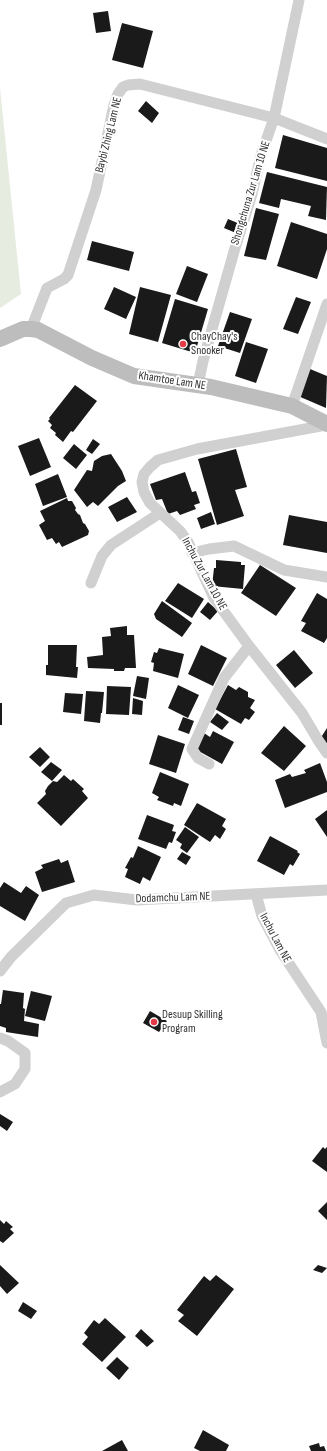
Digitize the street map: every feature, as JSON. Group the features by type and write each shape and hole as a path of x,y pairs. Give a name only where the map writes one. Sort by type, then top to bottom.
{"main road":[{"path":"0,339 23,329 31,329"},
{"name":"Khamtoe Lam NE","path":"31,329 38,330 92,358 134,376 211,387 292,406 327,424"}],"street":[{"name":"Shongchuna Zur Lam 10 NE","path":"199,386 203,361 274,118 299,0"},
{"name":"Baybi Zhing Lam NE","path":"31,329 48,288 68,275 96,190 114,105 118,94 123,87 140,84 274,118 327,139"},
{"path":"292,406 327,304"},
{"name":"Inchu Zur Lam 10 NE","path":"327,424 197,449 158,460 144,474 142,482 144,492 150,503 180,531 188,542 214,598 249,646 302,713 327,753"},
{"path":"91,583 102,556 111,545 160,513"},
{"path":"192,553 234,546 284,570 327,578"},
{"path":"209,764 198,758 192,749 224,678 249,646"},
{"name":"Inchu Lam NE","path":"327,890 256,894 262,916 280,950 321,1012 327,1043"},
{"name":"Dodamchu Lam NE","path":"0,971 11,957 66,903 94,895 137,900 256,894"},
{"path":"0,1038 8,1041 25,1053 25,1069 16,1084 0,1092"}],"shaded area":[{"path":"0,88 21,294 0,308"}],"building":[{"path":"108,11 111,31 96,33 93,13"},
{"path":"122,23 153,31 143,68 112,60"},
{"path":"146,101 159,113 152,123 138,111"},
{"path":"283,135 327,148 327,181 275,168"},
{"path":"267,172 327,187 326,220 308,216 311,206 281,199 279,208 259,203"},
{"path":"256,208 279,214 266,260 244,256"},
{"path":"228,219 240,224 236,233 224,228"},
{"path":"291,222 327,234 327,249 317,279 277,266"},
{"path":"92,241 134,252 129,271 87,260"},
{"path":"187,266 208,274 197,302 176,294"},
{"path":"114,287 136,297 126,319 104,309"},
{"path":"140,287 171,295 158,342 129,334"},
{"path":"296,297 311,302 298,334 283,329"},
{"path":"175,299 208,309 195,353 162,343"},
{"path":"230,312 252,319 240,353 218,346"},
{"path":"246,342 268,349 256,383 235,376"},
{"path":"310,369 327,376 326,408 298,396"},
{"path":"75,385 97,401 73,432 71,431 63,442 50,428 52,425 48,421"},
{"path":"39,438 51,467 30,476 18,446"},
{"path":"93,439 100,444 92,454 86,450"},
{"path":"74,444 87,455 76,469 63,458"},
{"path":"236,449 247,487 235,490 244,516 217,525 198,459"},
{"path":"111,454 122,471 126,481 118,486 98,506 93,502 87,507 74,490 87,470 92,471 94,461 102,456"},
{"path":"185,472 192,492 196,491 200,503 194,505 196,509 180,515 177,511 168,514 162,499 156,500 150,484"},
{"path":"58,474 67,497 43,506 35,484"},
{"path":"127,497 137,512 117,522 108,507"},
{"path":"67,498 68,501 72,501 76,508 75,510 80,515 83,523 89,531 88,535 62,547 59,542 56,544 52,538 47,540 39,525 45,521 40,511"},
{"path":"211,512 215,524 201,529 197,518"},
{"path":"289,515 327,522 327,553 283,545"},
{"path":"216,560 241,562 241,565 245,565 243,589 212,586 214,568 216,568"},
{"path":"260,565 296,588 276,616 241,593"},
{"path":"178,583 204,599 192,618 165,601"},
{"path":"317,593 327,599 327,638 324,643 301,631 306,623 301,621"},
{"path":"162,601 192,623 182,637 156,619 154,614"},
{"path":"208,602 218,611 210,620 200,612"},
{"path":"127,626 127,635 134,635 136,668 125,668 124,671 114,671 114,669 88,668 87,657 103,655 102,637 111,636 110,628"},
{"path":"48,645 77,645 77,678 46,675 46,665 48,665"},
{"path":"201,645 227,658 213,686 188,674"},
{"path":"159,648 184,654 178,678 153,671 154,663 151,662 154,652 157,653"},
{"path":"294,650 313,673 295,688 276,665"},
{"path":"137,676 149,678 146,699 133,696"},
{"path":"178,685 199,695 188,718 168,708"},
{"path":"228,685 236,690 239,687 248,692 248,697 255,700 250,708 255,712 249,720 245,718 241,724 215,709"},
{"path":"107,686 131,687 129,715 106,714"},
{"path":"86,691 104,692 100,723 84,721"},
{"path":"65,693 83,694 81,714 63,712"},
{"path":"133,698 143,701 142,715 132,714"},
{"path":"0,703 2,703 2,725 0,725"},
{"path":"217,713 229,722 222,730 210,722"},
{"path":"183,717 194,721 189,734 178,730"},
{"path":"284,726 306,746 284,771 261,753"},
{"path":"327,728 327,744 320,739"},
{"path":"213,731 234,742 222,764 195,749 204,733 210,737"},
{"path":"158,735 185,744 176,773 149,764"},
{"path":"40,747 50,757 40,767 29,757"},
{"path":"51,762 62,770 52,781 41,772"},
{"path":"320,763 327,782 327,792 285,808 275,780 290,774 292,777 306,773 304,770"},
{"path":"160,772 189,784 181,806 174,803 173,806 157,800 159,797 152,793"},
{"path":"64,775 71,781 73,779 84,789 82,791 88,798 61,826 37,803 46,794 45,791 48,786 53,781 57,782"},
{"path":"197,803 226,819 222,826 226,829 220,839 215,835 210,842 184,825"},
{"path":"327,810 327,837 315,819"},
{"path":"147,815 174,825 172,831 176,832 172,843 169,842 166,849 138,839"},
{"path":"185,827 199,837 187,853 180,848 182,844 176,840"},
{"path":"270,836 298,851 297,852 300,854 293,866 290,864 284,875 257,861"},
{"path":"138,846 161,857 150,881 143,877 140,884 125,877 128,869 125,868 131,857 133,858"},
{"path":"182,852 191,857 186,865 177,859"},
{"path":"59,859 61,863 68,860 75,882 42,892 35,872 43,868 41,865"},
{"path":"4,882 21,893 26,886 39,895 25,921 0,906 0,888"},
{"path":"3,990 24,993 24,1021 39,1024 38,1037 6,1032 6,1028 0,1026 0,1004"},
{"path":"31,991 52,996 45,1021 25,1016"},
{"path":"150,1011 167,1021 159,1032 143,1023"},
{"path":"0,1114 13,1122 7,1131 0,1126"},
{"path":"323,1147 325,1149 327,1147 327,1172 312,1161"},
{"path":"327,1202 327,1220 318,1211"},
{"path":"0,1220 4,1224 6,1221 13,1227 10,1229 14,1233 3,1243 0,1241"},
{"path":"0,1265 19,1283 7,1294 0,1286"},
{"path":"318,1265 327,1268 322,1273 313,1270"},
{"path":"216,1275 234,1289 197,1336 178,1321 184,1315 177,1310 204,1276 210,1281"},
{"path":"23,1302 37,1311 31,1319 18,1311"},
{"path":"105,1318 126,1337 102,1362 82,1344 88,1337 84,1333 94,1320 99,1324"},
{"path":"141,1329 154,1341 147,1347 135,1336"},
{"path":"117,1357 129,1368 119,1380 106,1368"},
{"path":"203,1430 229,1445 226,1451 200,1451 194,1448"},
{"path":"122,1440 128,1451 102,1451"},
{"path":"319,1443 320,1447 324,1446 326,1451 311,1451 309,1446"}],"place":[{"name":"ChayChay's Snooker","path":"183,344"},
{"name":"Desuup Skilling Program","path":"154,1022"}]}
